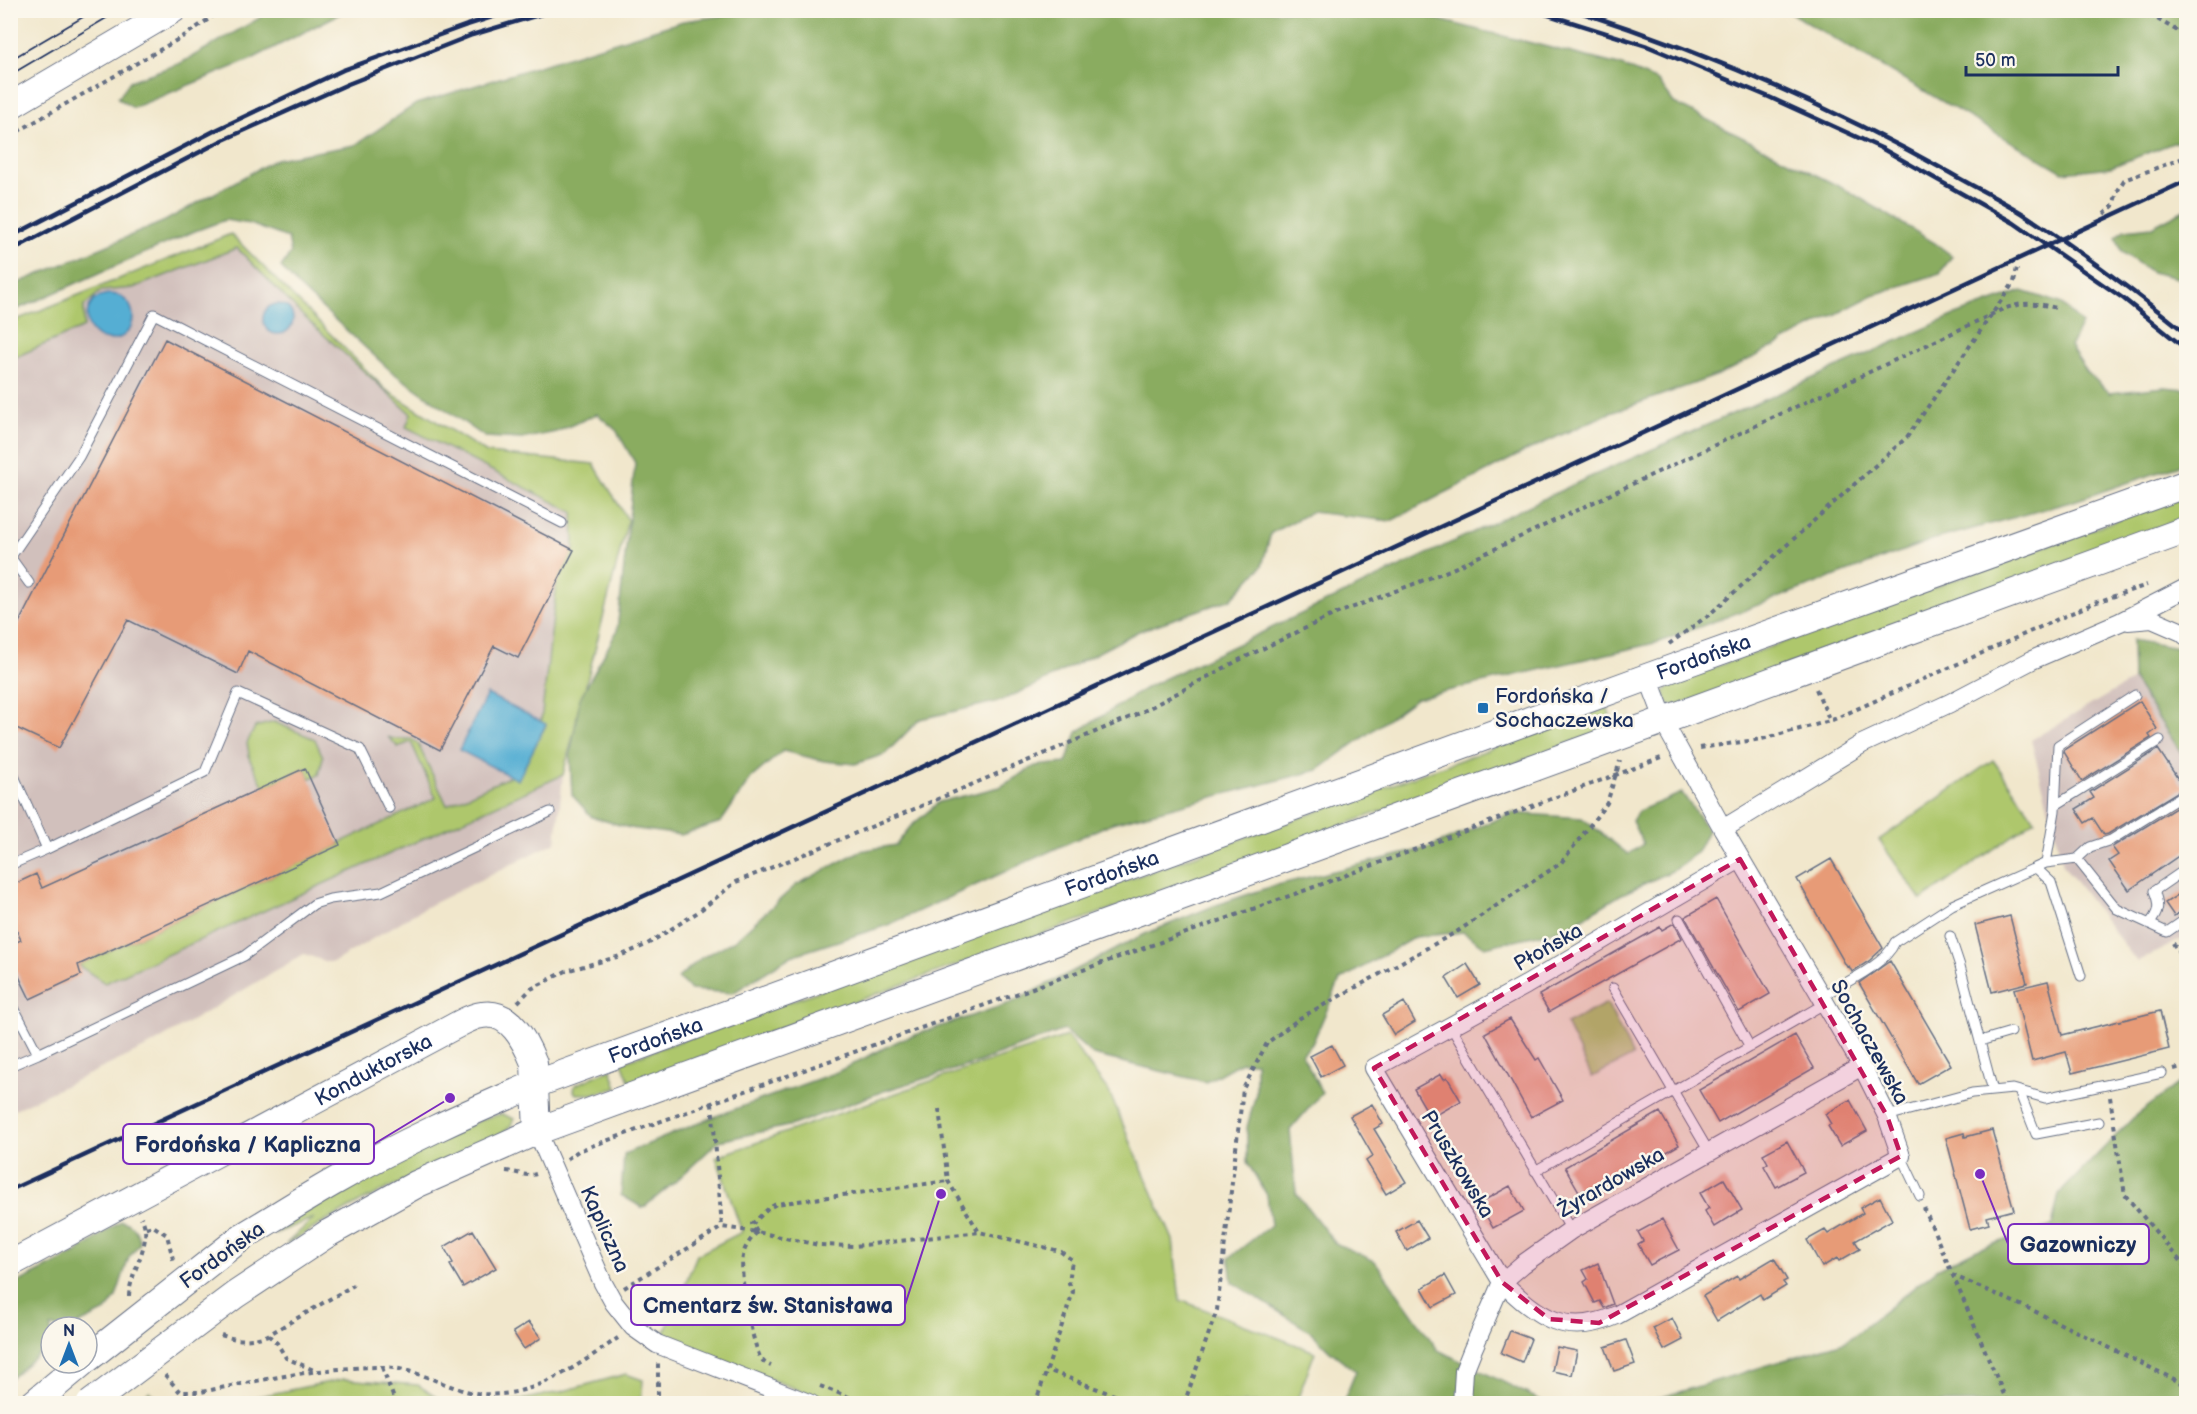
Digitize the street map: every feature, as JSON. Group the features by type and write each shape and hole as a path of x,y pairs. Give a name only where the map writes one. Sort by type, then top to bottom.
{"main road":[{"name":"Fordońska","path":"99,1350 242,1237 338,1179 385,1154 449,1122 536,1084 1648,677 2187,484"},
{"name":"Fordońska","path":"90,1404 235,1295 327,1234 417,1185 537,1131 2187,530"},
{"path":"33,1404 68,1375"}],"street":[{"path":"10,106 173,10"},
{"path":"1723,829 1862,744 2032,660 2120,622 2187,588"},
{"path":"2120,622 2152,619 2187,636"},
{"name":"Sochaczewska","path":"1648,677 1680,751 1740,859 1862,1066 1887,1116 1901,1156"},
{"name":"Płońska","path":"1374,1068 1651,914 1740,859"},
{"name":"Konduktorska","path":"10,1264 470,1018 491,1015 505,1019"},
{"path":"505,1019 515,1027 534,1063 537,1131"},
{"name":"Żyrardowska","path":"1462,1404 1464,1371 1503,1282 1523,1264 1571,1230 1862,1066"},
{"name":"Pruszkowska","path":"1374,1068 1503,1282"},
{"name":"Kapliczna","path":"537,1131 611,1296 633,1327 657,1344 811,1404"},
{"path":"1503,1282 1529,1308 1549,1319 1571,1323 1599,1323 1635,1306 1901,1156"}],"lane":[{"path":"28,583 11,558 79,457 154,314 562,523"},
{"path":"10,865 205,772 238,693 360,749 389,808"},
{"path":"2046,863 2056,805 2058,745 2135,695"},
{"path":"2056,805 2160,740"},
{"path":"11,767 47,849"},
{"path":"1535,1171 1750,1047 1882,960 1891,951 1895,942 1952,905 2046,863 2077,859 2090,847 2112,840 2185,794"},
{"path":"10,1066 244,957 314,904 330,899 381,892 550,812"},
{"path":"2077,859 2117,909 2167,932 2187,919"},
{"path":"2036,868 2051,882 2081,976"},
{"path":"2149,924 2157,916 2159,907 2154,891 2187,869"},
{"path":"1679,919 1750,1047"},
{"path":"1950,936 1993,1091"},
{"path":"1613,988 1709,1152"},
{"path":"10,1000 38,1054"},
{"path":"1450,1027 1571,1230"},
{"path":"1980,1041 2011,1032"},
{"path":"1887,1116 1972,1093 2013,1089 2045,1098 2162,1072"},
{"path":"2019,1091 2032,1130 2036,1134 2098,1122"},
{"path":"1901,1156 1920,1196"}],"path":[{"path":"10,136 184,36 222,10"},
{"path":"2142,10 2187,36"},
{"path":"2104,214 2113,206 2124,180 2187,157"},
{"path":"1667,645 1710,614 1907,437 2014,282 2017,268"},
{"path":"505,1019 523,996 540,983 566,971 617,957 646,945 698,912 736,882 1140,713 1237,661 1333,615 1450,570 1992,314 2023,303 2039,303 2056,308"},
{"path":"529,1176 553,1168 578,1151 1317,886 1680,751 1762,739 1830,721 2094,603 2156,582"},
{"path":"1816,689 1830,721"},
{"path":"1184,1404 1217,1310 1243,1089 1267,1043 1300,1018 1458,930 1561,863 1607,803 1621,754"},
{"path":"2167,932 2183,960 2187,961"},
{"path":"2108,1085 2125,1195 2187,1268"},
{"path":"712,1103 722,1227"},
{"path":"939,1109 948,1181 978,1232"},
{"path":"757,1232 752,1224 776,1204 948,1181"},
{"path":"1920,1196 2008,1404"},
{"path":"129,1300 132,1278 142,1251 146,1228 130,1200"},
{"path":"611,1296 722,1227 819,1245 854,1246 978,1232 1060,1251 1072,1260 1069,1283 1073,1292 1035,1404"},
{"path":"757,1232 742,1259 745,1300 760,1357 763,1362 776,1368"},
{"path":"1952,1275 2032,1310 2187,1385"},
{"path":"157,1367 180,1392 201,1392 316,1372 382,1367 403,1369 479,1395 499,1396 526,1390 571,1371 633,1327"},
{"path":"268,1335 277,1343 286,1358 316,1372"},
{"path":"657,1344 658,1402"},
{"path":"382,1367 396,1404"},
{"path":"1047,1370 1138,1404"},
{"path":"815,1384 867,1404"}],"highlighted area":[{"path":"1740,859 1887,1116 1901,1156 1599,1323 1549,1319 1502,1282 1374,1068"}],"shaded area":[{"path":"231,234 386,390 487,453 594,464 628,520 563,775 556,842 424,908 334,962 327,962 304,954 149,1046 11,1111 11,322"},
{"path":"2133,680 2186,760 2186,937 2137,962 2063,865 2031,740"}],"green space":[{"path":"269,10 345,11 250,60 133,108 118,98 130,81 181,63 258,19"},
{"path":"768,10 1404,11 1619,65 1658,81 1674,103 1850,192 1935,243 1952,256 1940,273 1873,295 1721,374 1605,415 1526,451 1391,521 1311,512 1271,533 1262,566 1231,599 1139,631 1036,685 1000,701 920,719 885,754 855,764 824,761 783,751 751,778 721,822 681,835 630,828 592,817 572,795 570,756 580,698 617,631 635,463 616,430 597,414 556,432 521,439 485,437 392,372 297,285 281,267 291,253 288,238 250,224 225,220 195,231 11,312 11,286 165,221 276,159 355,145 416,104 683,21"},
{"path":"1787,11 2186,11 2186,138 2111,167 2063,172"},
{"path":"2186,209 2186,283 2177,278 2151,272 2122,252 2116,237 2125,230 2152,227"},
{"path":"231,234 386,390 487,453 594,464 628,520 563,775 105,983 78,965 340,845 339,843 436,798 411,742 398,747 388,737 412,739 418,744 447,805 511,776 518,779 546,725 541,722 557,582 574,550 573,512 406,427 411,414 302,315 237,248 133,288 101,291 84,306 84,327 11,359 11,322"},
{"path":"2022,291 2060,303 2082,324 2070,347 2087,372 2110,393 2164,387 2186,389 2186,463 2074,501 1932,540 1659,642 1417,698 1318,770 1112,823 888,925 791,956 733,993 691,990 678,978 701,958 735,940 796,885 860,851 896,845 910,827 939,802 1000,787 1035,766 1066,763 1077,732 1147,687 1581,481 1953,316"},
{"path":"2186,495 2186,517 1677,706 1668,704 1664,692 1680,680"},
{"path":"2132,640 2178,648 2186,652 2186,760 2133,680"},
{"path":"1607,707 1614,727 630,1083 622,1062"},
{"path":"274,722 315,739 323,757 319,775 310,778 305,768 264,787 250,760 247,743 255,727"},
{"path":"1993,760 2035,820 1921,900 1879,840"},
{"path":"1682,793 1708,830 1697,852 1676,869 1620,895 1567,928 1485,947 1463,932 1415,937 1340,980 1312,1044 1302,1054 1322,1093 1290,1130 1296,1193 1335,1243 1375,1261 1438,1350 1546,1403 1343,1403 1356,1371 1330,1351 1311,1332 1232,1282 1229,1258 1271,1225 1267,1195 1247,1162 1247,1127 1256,1093 1256,1062 1241,1062 1206,1082 1093,1055 1064,1030 976,1063 884,1091 793,1125 719,1141 643,1208 621,1195 624,1154 713,1117 837,1072 900,1040 1013,1002 1145,934 1216,905 1273,886 1427,848 1512,813 1582,818 1628,854 1643,844 1632,821 1638,811"},
{"path":"1607,1003 1633,1056 1592,1077 1566,1024"},
{"path":"1067,1036 1109,1092 1173,1240 1180,1300 1315,1352 1296,1403 835,1404 671,1341 665,1332 697,1255 742,1232 716,1157 922,1084"},
{"path":"611,1069 617,1088 592,1094 576,1094 574,1091 575,1085"},
{"path":"2186,1078 2186,1403 1643,1403 1847,1341 1937,1269 1977,1249 2052,1226 2059,1194 2133,1118"},
{"path":"502,1114 514,1119 510,1127 501,1134 360,1202 286,1244 314,1218 274,1234 308,1210 381,1168 485,1118"},
{"path":"121,1221 134,1229 140,1243 129,1257 116,1297 106,1311 98,1315 39,1315 39,1354 11,1378 11,1286 76,1253"},
{"path":"626,1374 643,1380 641,1403 506,1403 560,1392"},
{"path":"344,1379 418,1385 445,1403 226,1403"},
{"path":"149,1392 157,1397 189,1403 135,1403"}],"water":[{"path":"110,294 126,301 133,317 126,333 110,340 94,333 87,317 94,301"},
{"path":"278,304 289,308 293,319 289,330 278,334 267,330 263,319 267,308"},
{"path":"487,694 546,724 518,780 459,750"}],"building":[{"path":"165,339 574,550 518,658 494,646 440,750 248,651 238,674 128,620 59,748 10,725 10,640"},
{"path":"2140,701 2157,729 2149,735 2151,738 2082,781 2064,752 2065,749"},
{"path":"2158,749 2184,788 2108,834 2104,835 2093,818 2085,823 2076,809 2094,798 2090,792"},
{"path":"305,768 340,845 78,965 81,975 30,999 10,958 10,945 21,940 10,917 10,886 36,874 42,888"},
{"path":"2187,801 2187,850 2129,890 2109,861 2118,855 2112,847"},
{"path":"1831,859 1883,948 1852,972 1797,879"},
{"path":"2187,889 2187,908 2174,916 2165,903"},
{"path":"1716,899 1770,994 1739,1012 1685,917"},
{"path":"2010,916 2027,983 1992,992 1975,925"},
{"path":"1674,923 1682,938 1549,1012 1539,995 1660,927 1662,930"},
{"path":"1890,961 1951,1065 1918,1084 1859,983"},
{"path":"1467,964 1480,985 1458,998 1446,978"},
{"path":"2048,981 2062,1035 2160,1011 2169,1049 2072,1073 2066,1052 2032,1061 2014,989"},
{"path":"1404,1002 1415,1022 1394,1035 1382,1015"},
{"path":"1510,1019 1536,1060 1539,1058 1563,1100 1531,1117 1485,1033"},
{"path":"1795,1035 1814,1068 1718,1123 1699,1090"},
{"path":"1332,1045 1343,1065 1321,1077 1310,1056"},
{"path":"1441,1074 1444,1079 1447,1077 1461,1101 1431,1118 1414,1089"},
{"path":"1850,1100 1867,1131 1840,1146 1828,1126 1831,1124 1825,1114"},
{"path":"1372,1104 1383,1124 1374,1129 1406,1182 1386,1194 1366,1161 1373,1156 1350,1116"},
{"path":"1660,1112 1679,1145 1584,1200 1565,1167"},
{"path":"1992,1130 2014,1210 1987,1217 1989,1224 1970,1229 1946,1138 1964,1133 1965,1137"},
{"path":"1787,1141 1804,1172 1776,1187 1764,1166 1768,1163 1763,1154"},
{"path":"1724,1179 1742,1210 1714,1227 1705,1211 1709,1208 1700,1193"},
{"path":"1510,1186 1524,1211 1493,1228 1479,1203"},
{"path":"1880,1197 1892,1220 1855,1241 1860,1249 1839,1261 1837,1258 1822,1267 1807,1240 1825,1230 1828,1234 1863,1213 1860,1208"},
{"path":"1662,1219 1679,1250 1650,1265 1638,1244 1643,1241 1638,1232"},
{"path":"1417,1220 1428,1238 1407,1251 1396,1232"},
{"path":"473,1230 496,1268 463,1287 450,1265 453,1263 444,1247"},
{"path":"1774,1258 1787,1280 1783,1282 1786,1286 1763,1300 1760,1294 1717,1321 1703,1296 1737,1276 1739,1279"},
{"path":"1598,1263 1613,1304 1604,1308 1600,1301 1595,1303 1584,1282 1588,1279 1583,1270"},
{"path":"1445,1275 1456,1295 1433,1307 1422,1288"},
{"path":"1672,1318 1683,1340 1664,1350 1653,1328"},
{"path":"529,1322 541,1338 524,1349 513,1332"},
{"path":"1510,1331 1531,1339 1522,1362 1501,1353"},
{"path":"1626,1340 1635,1364 1614,1371 1605,1347"},
{"path":"1557,1347 1577,1351 1572,1375 1552,1371"}],"tram line":[{"path":"10,60 95,10"},
{"path":"10,75 120,10"}],"railway":[{"path":"10,237 216,130 343,70 514,10"},
{"path":"10,251 221,141 348,84 472,35 555,10"},
{"path":"1533,10 1647,46 1769,97 1881,148 2014,223 2124,299 2186,349"},
{"path":"1574,10 1719,62 1813,103 1905,148 2025,215 2107,272 2186,333"},
{"path":"10,1190 2186,181"}],"place":[{"name":"Fordońska / Sochaczewska","path":"1483,708"},
{"name":"Fordońska / Kapliczna","path":"450,1098"},
{"name":"Gazowniczy","path":"1980,1174"},
{"name":"Cmentarz św. Stanisława","path":"941,1194"}]}
